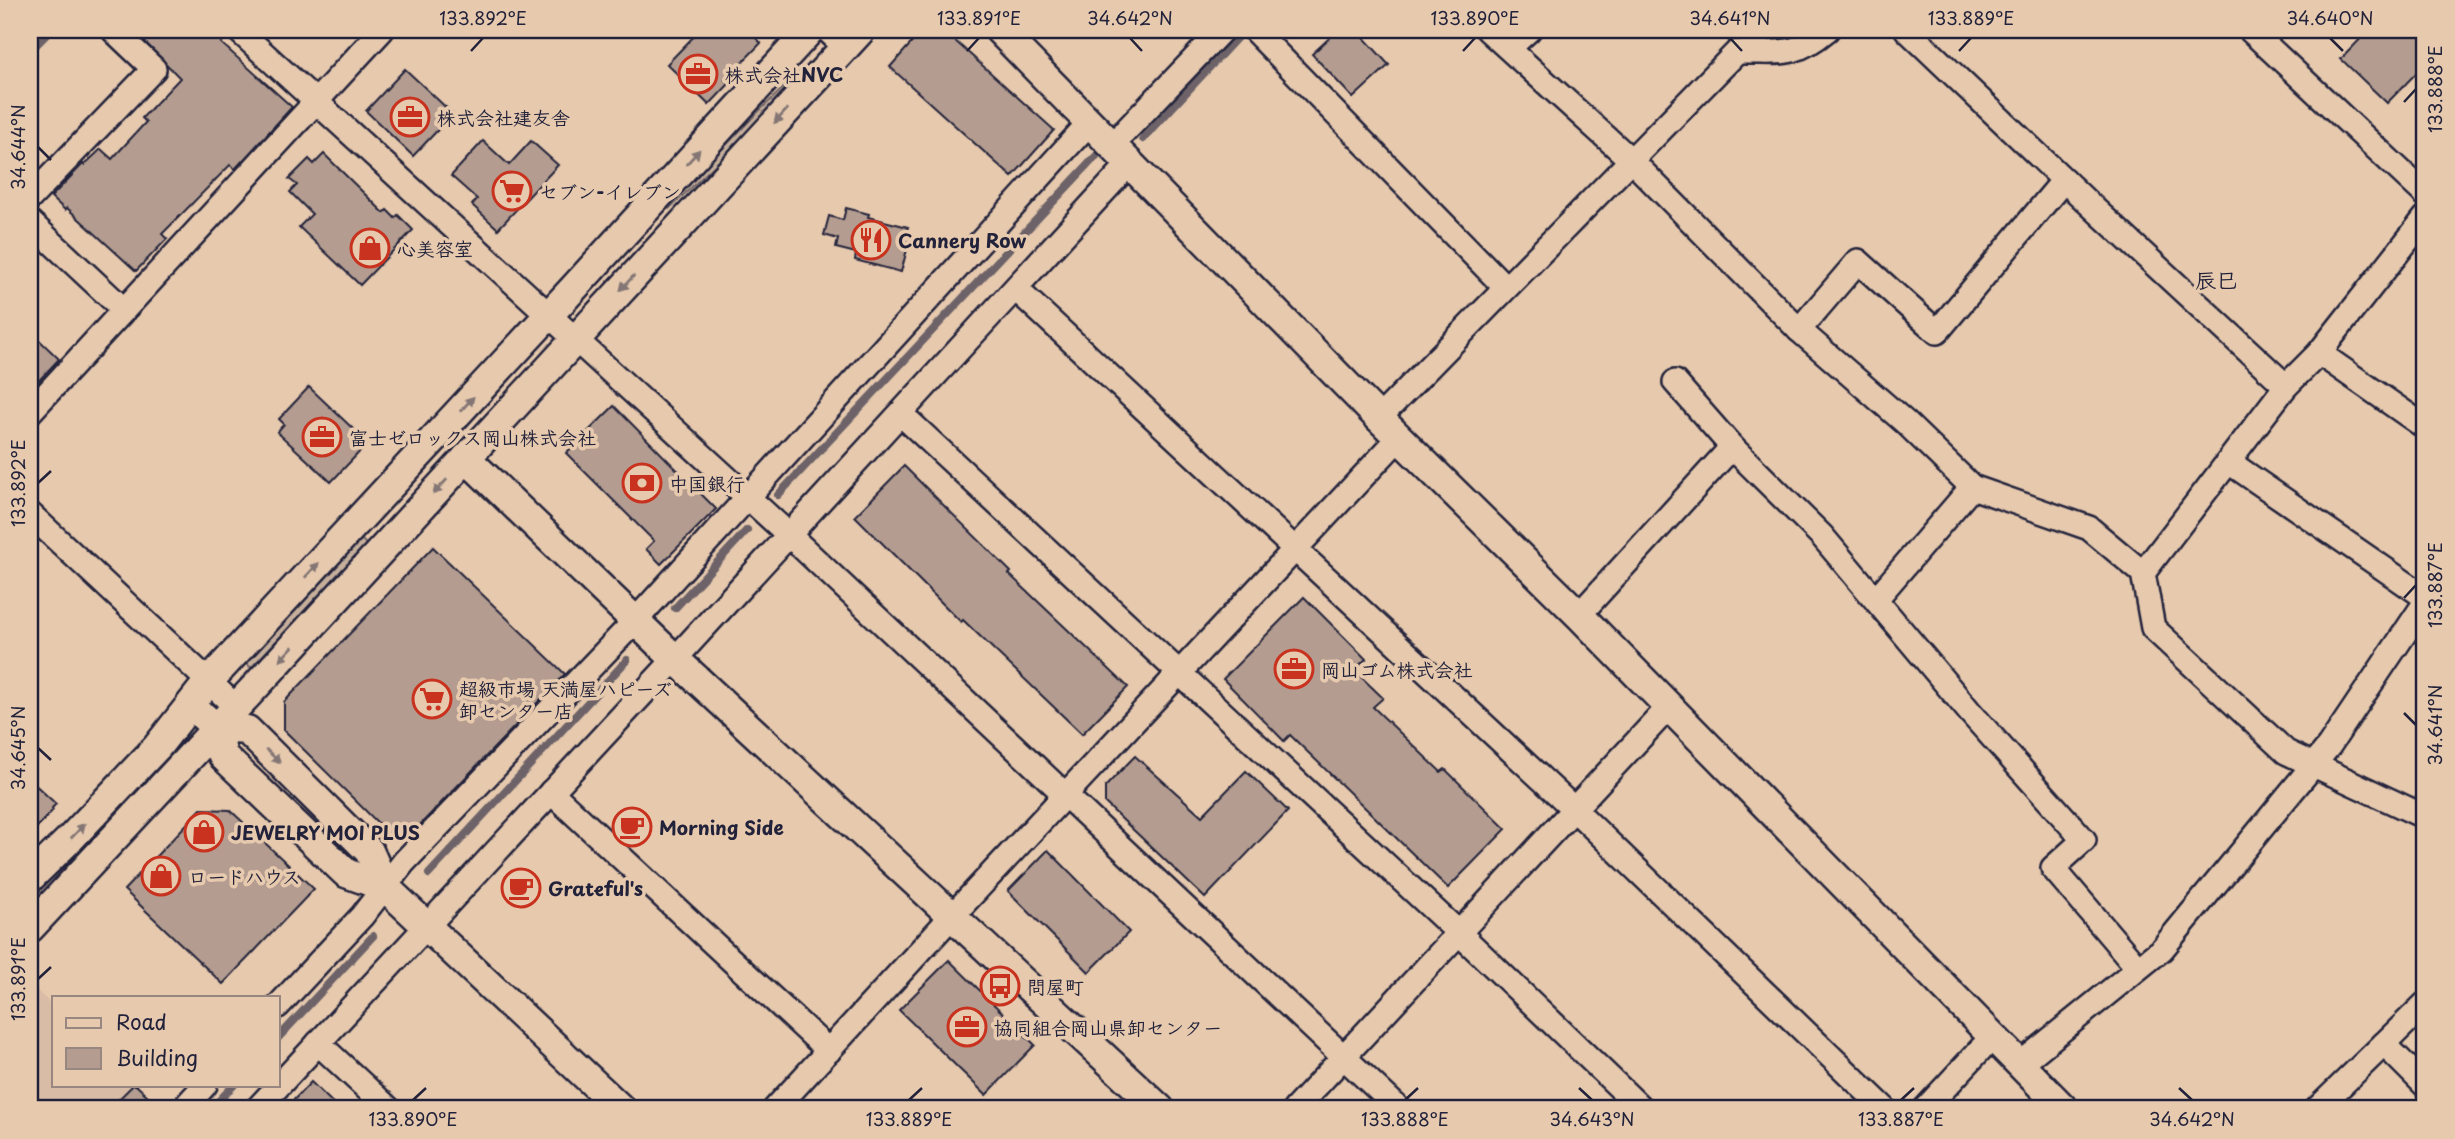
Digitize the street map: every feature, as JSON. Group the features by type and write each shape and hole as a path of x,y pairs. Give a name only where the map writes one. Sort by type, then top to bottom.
{"street":[{"path":"30,198 154,69 113,30"},
{"path":"238,30 789,535 1399,1109"},
{"path":"30,412 382,30"},
{"path":"30,878 158,747 209,681 810,30"},
{"path":"999,30 1379,418 1579,615 2064,1109"},
{"path":"280,1084 1016,289 1222,30"},
{"path":"1488,30 1631,160 1799,330 1906,423 1972,486 2089,528 2143,573 2153,628 2286,752 2425,817"},
{"path":"1509,48 1530,30"},
{"path":"1379,418 1738,52 1782,53 1808,46 1827,30"},
{"path":"1907,30 2286,386"},
{"path":"2250,30 2425,194"},
{"path":"1255,31 1505,287"},
{"path":"30,928 575,340 844,35"},
{"path":"280,1004 362,916 404,862 635,621 1090,122"},
{"path":"1799,330 1858,261 1937,332 2064,180"},
{"path":"2143,573 2286,386 2319,353 2425,218"},
{"path":"30,222 124,310"},
{"path":"1016,289 1574,810 1885,1109"},
{"path":"2319,353 2425,427"},
{"path":"1675,382 1732,447 1822,536 1969,711 2084,840 2053,868 2138,968"},
{"path":"901,414 1459,933 1642,1109"},
{"path":"775,1109 1399,438"},
{"path":"1579,615 1732,447"},
{"path":"466,458 675,659 1160,1109"},
{"path":"2230,462 2425,597"},
{"path":"1876,599 1972,486"},
{"path":"30,514 236,707"},
{"path":"2020,1065 2162,949 2329,746 2425,603"},
{"path":"191,705 216,728 223,756 346,873 385,887 621,1109"},
{"path":"1295,1109 1668,708"},
{"path":"551,792 829,1051"},
{"path":"2317,1109 2425,1004"},
{"path":"1925,1109 1992,1037"},
{"path":"318,1043 389,1109"},
{"path":"2384,1044 2425,1085"},
{"path":"183,1109 204,1086"},
{"path":"257,1109 278,1086"}],"shaded area":[{"path":"801,71 803,73 721,159 669,209 666,207 755,115"},
{"path":"361,539 367,545 251,668 245,662"},
{"path":"102,829 104,831 30,909 30,900"},
{"path":"30,984 52,1005 52,1086 132,1086 109,1109 30,1109"}],"building":[{"path":"133,30 224,30 226,37 221,43 292,107 235,169 230,165 162,234 167,239 136,271 67,208 65,210 51,197 101,149 112,159 146,122 142,118 180,78"},
{"path":"700,30 748,30 761,43 725,80 729,84 709,105 667,64"},
{"path":"923,30 943,30 1054,130 1012,177 890,67"},
{"path":"1338,30 1357,30 1389,65 1353,98 1312,54"},
{"path":"2369,30 2425,30 2425,64 2387,103 2341,59"},
{"path":"405,69 453,114 413,156 366,111"},
{"path":"483,141 509,165 531,141 558,165 498,229 472,205 477,199 451,176"},
{"path":"324,154 384,213 387,210 395,218 398,215 413,230 360,285 299,227 312,214 290,192 297,185 289,179 309,159 314,164"},
{"name":"Cannery Row","path":"846,208 869,214 868,217 908,227 904,241 909,242 901,272 855,260 856,253 836,248 838,239 824,235 829,216 843,220"},
{"path":"30,331 59,359 30,390"},
{"path":"309,387 368,443 331,482 277,432 284,424 279,419"},
{"path":"614,406 716,509 661,564 646,549 654,541 566,453"},
{"path":"904,466 1011,572 1009,574 1128,687 1082,734 963,620 961,622 855,516"},
{"path":"433,547 565,674 417,828 387,832 284,730 284,702"},
{"path":"1304,597 1366,659 1354,670 1383,698 1373,707 1441,772 1445,769 1506,829 1448,888 1290,735 1284,741 1223,679"},
{"path":"1135,756 1202,816 1246,771 1288,811 1205,898 1105,803 1105,787"},
{"path":"30,780 56,804 30,835"},
{"path":"201,809 230,810 314,889 223,984 124,890"},
{"path":"1048,850 1129,932 1089,972 1008,891"},
{"name":"協同組合岡山県卸センター","path":"949,960 1035,1045 986,1095 899,1010"},
{"path":"311,1082 339,1109 285,1109"},
{"path":"132,1086 137,1086 162,1109 109,1109"}],"waterway":[{"path":"30,51 51,30"},
{"path":"1143,139 1244,30"},
{"path":"778,495 1098,154"},
{"path":"675,608 747,530"},
{"path":"429,874 627,660"},
{"path":"280,1036 373,936"},
{"path":"211,1109 233,1086"}],"place":[{"name":"株式会社NVC","path":"698,74"},
{"name":"株式会社建友舎","path":"410,117"},
{"name":"セブン-イレブン","path":"512,191"},
{"name":"Cannery Row","path":"871,240"},
{"name":"心美容室","path":"370,248"},
{"name":"富士ゼロックス岡山株式会社","path":"322,437"},
{"name":"中国銀行","path":"642,483"},
{"name":"岡山ゴム株式会社","path":"1294,669"},
{"name":"超級市場 天満屋ハピーズ 卸センター店","path":"432,699"},
{"name":"Morning Side","path":"632,827"},
{"name":"JEWELRY MOI PLUS","path":"204,832"},
{"name":"ロードハウス","path":"161,876"},
{"name":"Grateful's","path":"521,888"},
{"name":"問屋町","path":"1000,986"},
{"name":"協同組合岡山県卸センター","path":"967,1027"}],"district":[{"name":"辰巳","path":"2216,279"}]}
